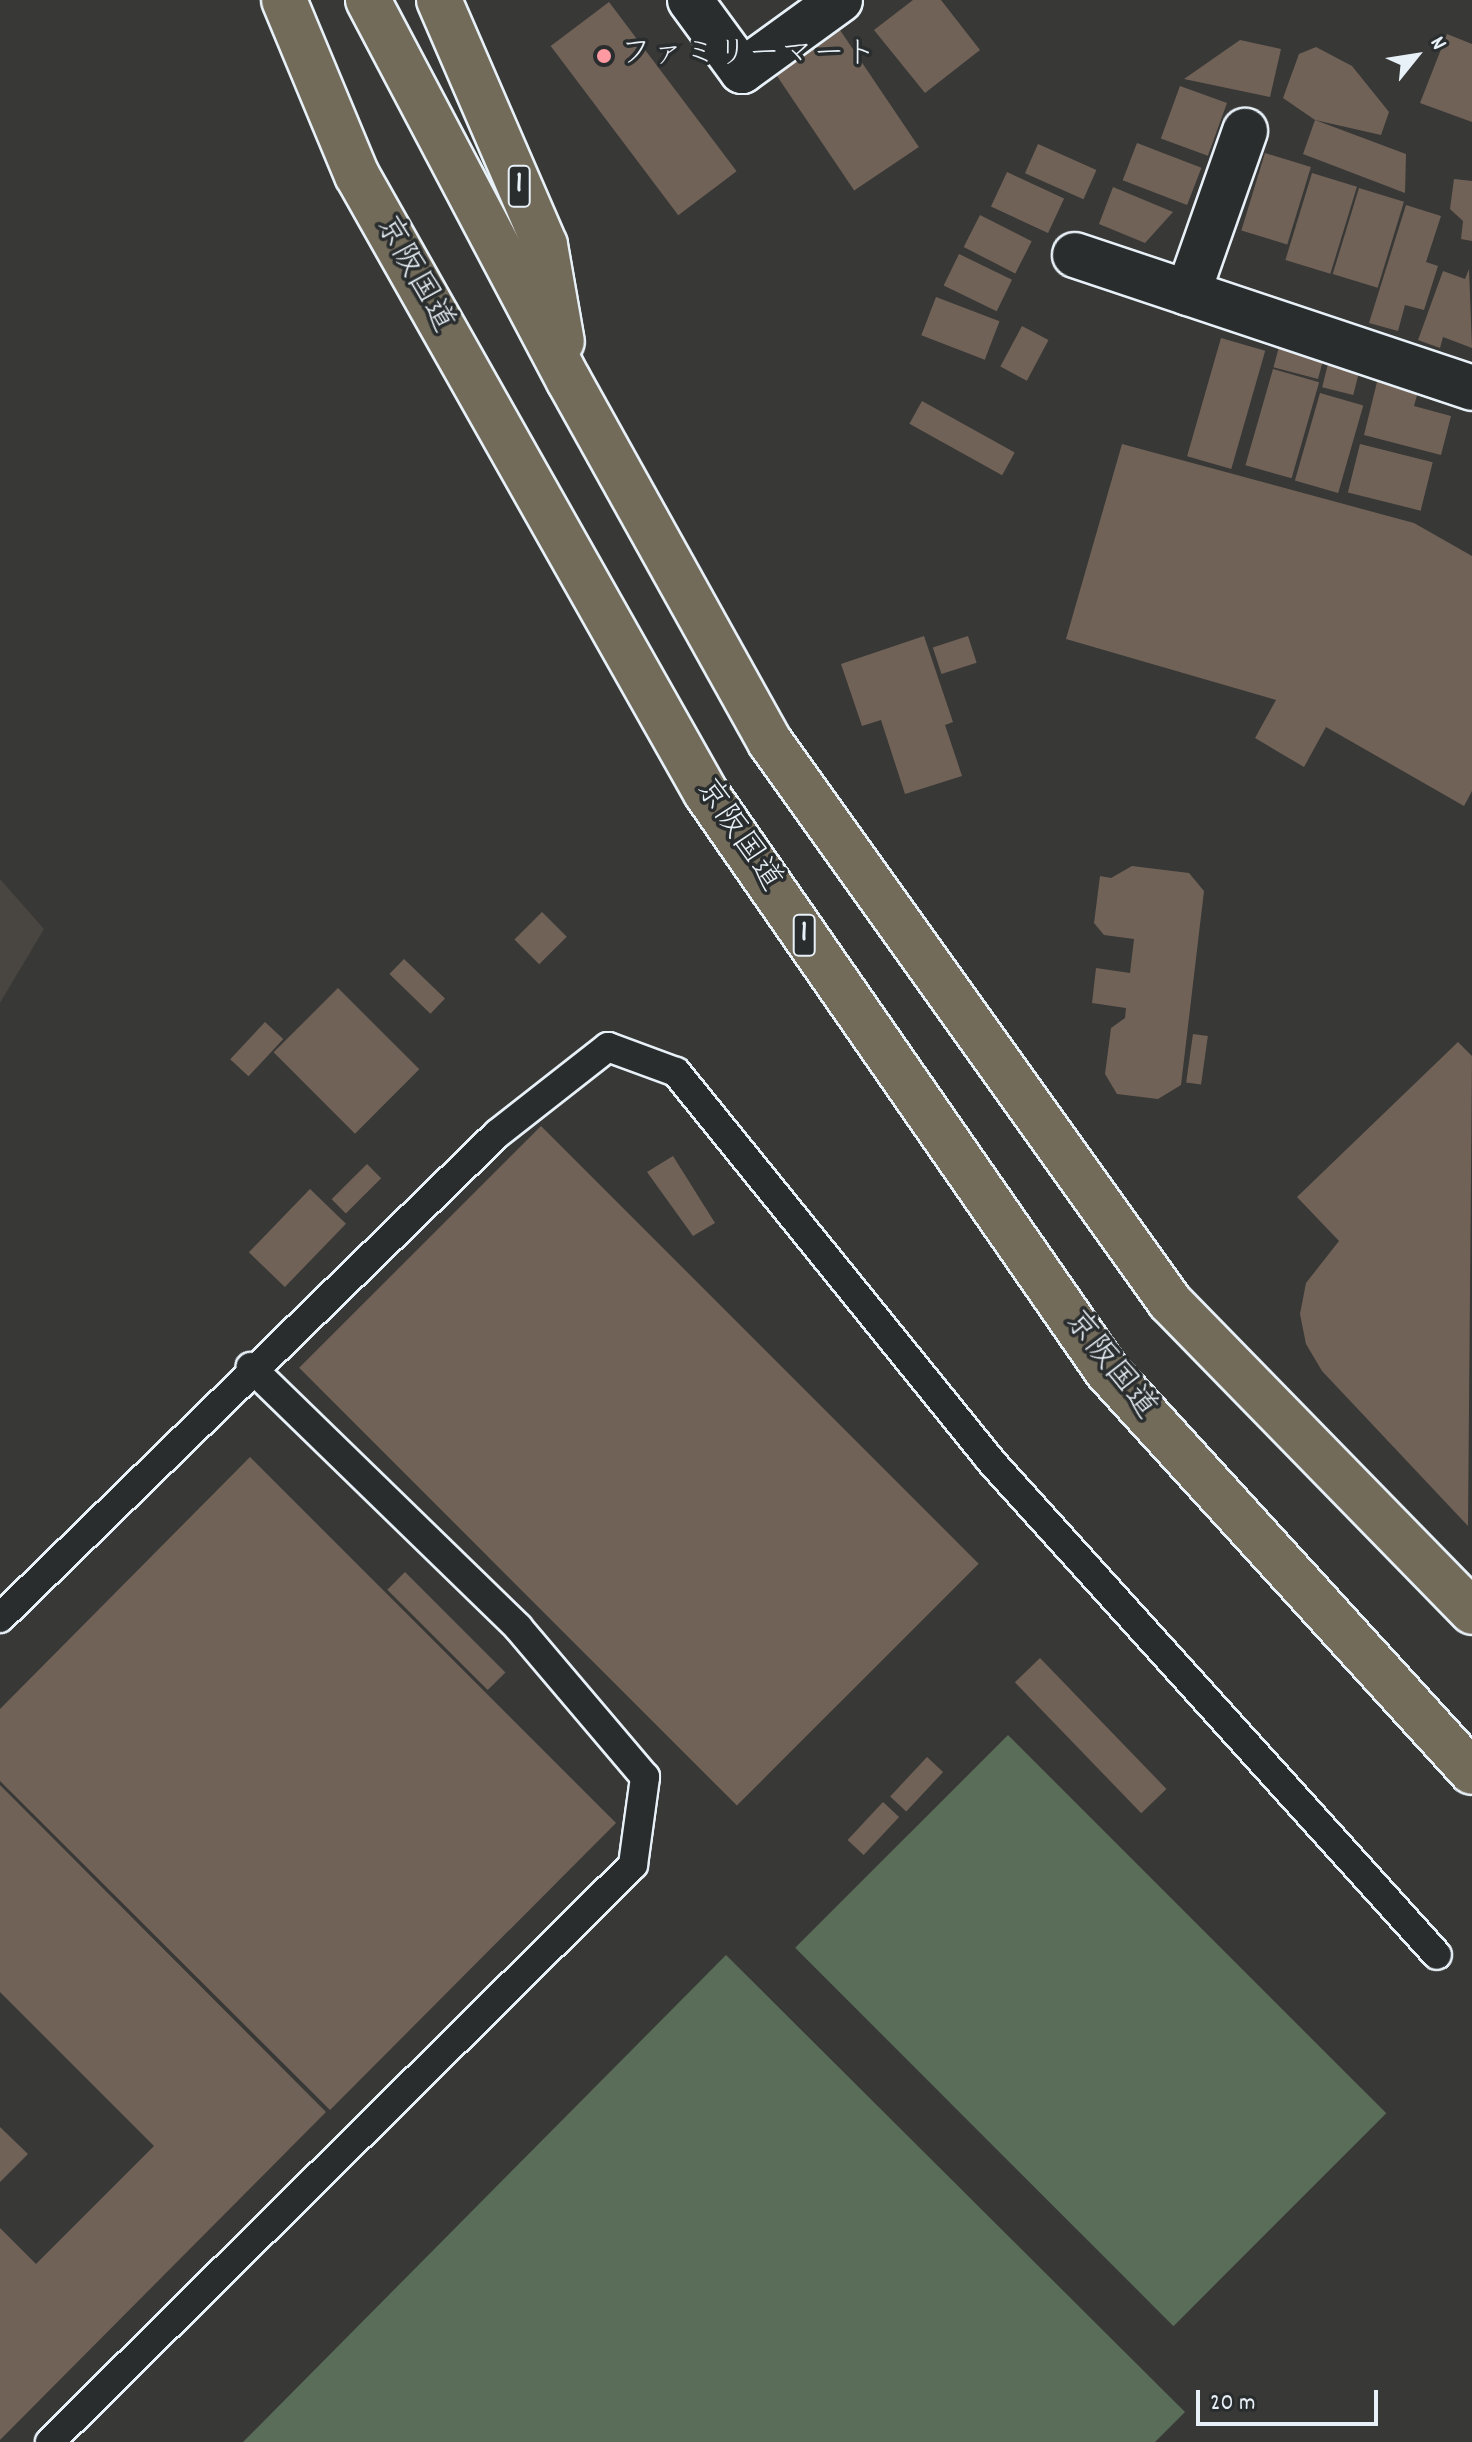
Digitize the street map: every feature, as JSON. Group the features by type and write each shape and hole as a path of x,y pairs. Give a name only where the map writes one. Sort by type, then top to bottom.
{"highway":[{"name":"京阪国道","path":"284,0 357,175 706,793 1107,1371 1472,1772"},
{"name":"1","path":"368,0 569,381 770,742 1170,1302 1471,1608"},
{"name":"1","path":"439,0 545,245 569,381"}],"street":[{"path":"690,0 742,71 840,0"},
{"path":"1188,293 1245,131"},
{"path":"1075,255 1472,388"}],"lane":[{"path":"0,1618 251,1367 497,1134 608,1047 676,1072 989,1459 1437,1955"},
{"path":"50,2442 633,1865 645,1777 518,1627 251,1367"}],"shaded area":[{"path":"0,879 44,929 0,1003"}],"green space":[{"path":"1008,1735 1386,2113 1173,2326 795,1948"},
{"path":"726,1955 1185,2412 1155,2442 243,2442"}],"building":[{"path":"913,0 941,0 980,50 925,93 874,30"},
{"path":"609,2 737,171 678,215 551,46"},
{"path":"840,30 919,147 854,191 775,74"},
{"path":"1447,34 1472,44 1472,122 1420,103"},
{"path":"1240,40 1281,49 1270,97 1184,79"},
{"path":"1316,47 1352,66 1389,112 1381,135 1315,120 1283,98 1299,54"},
{"path":"1180,86 1227,103 1208,156 1161,139"},
{"path":"1315,120 1406,154 1405,193 1303,154"},
{"path":"1137,143 1201,168 1187,205 1123,180"},
{"path":"1038,144 1096,170 1083,199 1025,173"},
{"path":"1265,153 1311,167 1287,244 1241,230"},
{"path":"1007,172 1064,199 1048,233 991,206"},
{"path":"1312,173 1357,187 1330,274 1285,260"},
{"path":"1454,179 1472,181 1472,241 1461,239 1463,221 1450,209"},
{"path":"1113,187 1173,212 1145,243 1099,224"},
{"path":"1359,188 1404,202 1378,288 1333,274"},
{"path":"1406,205 1441,216 1426,262 1438,266 1424,310 1405,305 1398,331 1369,323"},
{"path":"980,215 1032,241 1015,273 964,247"},
{"path":"959,254 1012,280 997,311 944,285"},
{"path":"1469,269 1472,348 1443,337 1440,348 1418,340 1443,271 1465,279"},
{"path":"936,297 999,321 985,360 921,335"},
{"path":"1022,326 1048,340 1027,381 1000,367"},
{"path":"1221,338 1265,351 1231,469 1187,456"},
{"path":"1280,343 1324,355 1318,379 1274,367"},
{"path":"1329,360 1360,368 1353,395 1322,387"},
{"path":"1273,369 1319,382 1292,478 1245,465"},
{"path":"1378,378 1419,388 1414,406 1451,416 1441,455 1364,435"},
{"path":"1320,393 1363,405 1338,493 1295,480"},
{"path":"922,401 1015,452 1002,475 909,424"},
{"path":"1122,444 1414,523 1472,556 1472,791 1464,806 1326,727 1304,767 1255,738 1276,700 1066,639"},
{"path":"1360,444 1433,462 1421,511 1348,493"},
{"path":"924,636 953,722 945,725 962,776 905,794 881,720 862,726 841,664"},
{"path":"968,636 977,663 941,674 933,647"},
{"path":"1132,866 1189,873 1204,891 1181,1085 1158,1099 1117,1094 1105,1074 1111,1028 1125,1018 1126,1008 1092,1003 1096,968 1130,973 1134,939 1104,935 1094,923 1100,876 1111,878"},
{"path":"542,912 567,937 539,964 514,940"},
{"path":"404,959 445,999 430,1014 389,974"},
{"path":"338,988 419,1069 355,1134 274,1052"},
{"path":"265,1022 283,1039 249,1076 230,1059"},
{"path":"1193,1034 1208,1036 1201,1085 1186,1083"},
{"path":"1458,1042 1472,1056 1468,1526 1322,1371 1306,1344 1300,1314 1306,1283 1339,1241 1297,1197"},
{"path":"541,1126 979,1564 737,1806 299,1368"},
{"path":"673,1156 715,1223 693,1236 647,1172"},
{"path":"367,1164 381,1178 346,1213 332,1199"},
{"path":"310,1189 346,1224 285,1287 249,1252"},
{"path":"250,1457 616,1823 330,2110 0,1781 0,1709"},
{"path":"405,1572 505,1672 488,1690 387,1590"},
{"path":"1040,1658 1166,1789 1141,1813 1015,1682"},
{"path":"927,1757 943,1772 906,1811 890,1796"},
{"path":"0,1785 326,2112 0,2440 0,2228 36,2264 154,2146 0,1992"},
{"path":"883,1802 899,1817 864,1855 848,1840"},
{"path":"0,2127 28,2154 0,2182"}],"place":[{"name":"ファミリーマート","path":"604,56"}]}
